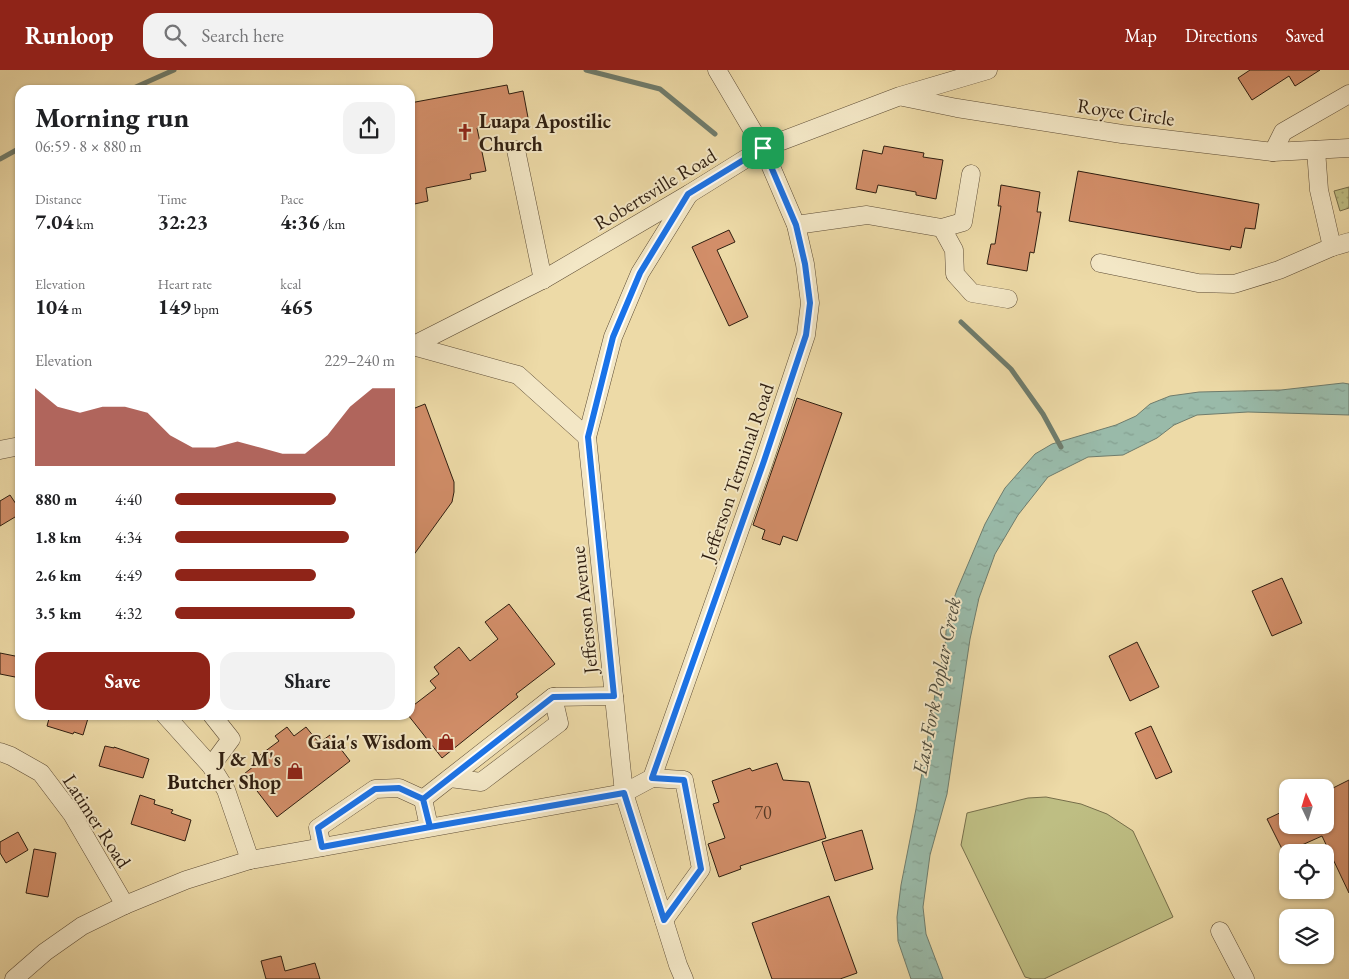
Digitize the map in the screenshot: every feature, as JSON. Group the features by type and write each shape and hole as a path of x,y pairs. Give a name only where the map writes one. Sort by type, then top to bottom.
{"street":[{"path":"718,70 763,148"},
{"name":"Robertsville Road","path":"415,345 543,280 763,148 900,96 988,70"},
{"path":"1273,152 1283,132 1349,94"},
{"name":"Royce Circle","path":"900,96 957,108 1122,134 1273,152 1349,148"},
{"name":"Jefferson Terminal Road","path":"652,778 761,470 806,335 810,303 805,264 796,225 763,148"},
{"path":"516,150 543,280"},
{"path":"1316,150 1319,190 1332,247"},
{"path":"796,225 867,215 942,228 963,222 971,174"},
{"name":"Jefferson Avenue","path":"684,979 624,793 588,437 613,337 640,273 688,194"},
{"path":"942,228 954,250 955,274 972,293 1008,299"},
{"path":"1100,263 1198,283 1234,284 1279,270 1332,247 1349,242"},
{"path":"415,348 518,375 588,437"},
{"path":"0,450 15,447"},
{"path":"423,799 553,697 614,696"},
{"path":"450,778 481,782 559,723 553,697"},
{"path":"170,720 211,766 226,790 250,860"},
{"path":"211,766 231,739 216,720"},
{"name":"Latimer Road","path":"0,752 41,773 72,814 125,905"},
{"path":"14,979 45,952 82,926 125,905 186,880 250,860 624,793 652,778 684,780 701,869 664,920"},
{"path":"322,847 318,828 375,789 399,788 423,799"},
{"path":"423,799 430,827"},
{"path":"1220,931 1245,979"}],"green space":[{"path":"1349,187 1349,208 1340,211 1334,191"},
{"path":"1046,797 1081,804 1107,814 1133,831 1173,917 1044,979 1032,979 1025,977 961,845 967,813 1028,798"}],"water":[{"name":"East Fork Poplar Creek","path":"1343,383 1349,384 1349,415 1248,412 1197,415 1174,425 1157,438 1123,455 1088,457 1048,477 1018,515 995,554 979,598 970,639 947,794 930,855 923,907 926,934 943,979 911,979 898,941 897,917 901,885 945,646 947,618 985,524 1005,488 1035,454 1052,444 1116,425 1136,416 1150,404 1170,396 1199,392 1281,390"}],"building":[{"path":"1250,70 1320,70 1295,86 1289,76 1252,100 1238,78"},
{"path":"507,85 509,94 523,91 529,123 504,127 504,123 477,128 486,171 470,174 471,179 426,188 428,201 415,204 415,102"},
{"path":"884,146 924,153 923,157 943,160 936,199 916,195 916,192 878,185 876,193 856,189 863,150 882,154"},
{"path":"1078,171 1259,204 1255,229 1245,228 1241,248 1231,246 1230,250 1069,221"},
{"path":"1001,185 1040,192 1037,212 1041,212 1034,253 1030,252 1027,271 987,264 991,244 995,244 1001,206 998,206"},
{"path":"729,230 735,242 717,250 748,317 729,326 692,247"},
{"path":"797,398 842,413 797,541 783,536 780,545 762,539 765,530 753,525"},
{"path":"425,404 454,482 454,492 452,502 415,553 415,408"},
{"path":"10,495 15,502 15,517 0,526 0,501"},
{"path":"1282,578 1302,623 1272,636 1252,591"},
{"path":"509,604 555,664 516,694 518,697 442,758 412,720 415,720 415,704 436,688 430,681 439,674 434,667 459,647 470,661 498,639 485,622"},
{"path":"1137,642 1159,687 1130,701 1109,656"},
{"path":"0,653 15,656 15,677 0,674"},
{"path":"49,720 88,720 83,735 47,726"},
{"path":"1151,726 1172,772 1156,779 1135,733"},
{"path":"287,727 294,736 306,727 319,743 330,735 350,761 277,817 244,774 259,762 256,758 279,741 275,736"},
{"path":"105,746 114,747 149,759 143,778 99,766"},
{"path":"777,763 783,780 809,782 826,838 740,866 741,869 719,877 708,844 725,838 713,804 719,802 712,781 750,768 752,771"},
{"path":"1349,780 1349,893 1334,861 1334,844 1326,844 1322,836 1304,844 1280,844 1267,819 1279,813 1279,834 1334,834 1334,788"},
{"path":"140,795 155,800 154,804 173,810 171,813 191,820 185,841 131,824"},
{"path":"862,830 873,869 835,881 822,842"},
{"path":"18,832 28,850 6,863 0,853 0,842"},
{"path":"34,849 56,853 48,897 26,893"},
{"path":"829,896 857,973 840,979 772,979 752,923"},
{"path":"281,956 285,971 315,963 320,979 266,979 261,961"}],"waterway":[{"path":"140,85 174,70"},
{"path":"586,70 660,89 715,134"},
{"path":"0,159 15,151"},
{"path":"961,322 1011,369 1043,414 1061,447"}],"place":[{"name":"Luapa Apostilic Church","path":"465,132"},
{"name":"Gaia's Wisdom","path":"446,742"},
{"name":"J & M's Butcher Shop","path":"295,771"}],"route":[{"path":"763,148 688,194 640,273 613,337 588,437 614,696 553,697 423,799 430,827 322,847 318,828 375,789 399,788 423,799 430,827 624,793 664,920 701,869 684,780 652,778 764,461 806,335 810,303 805,264 796,225 763,148"}]}
